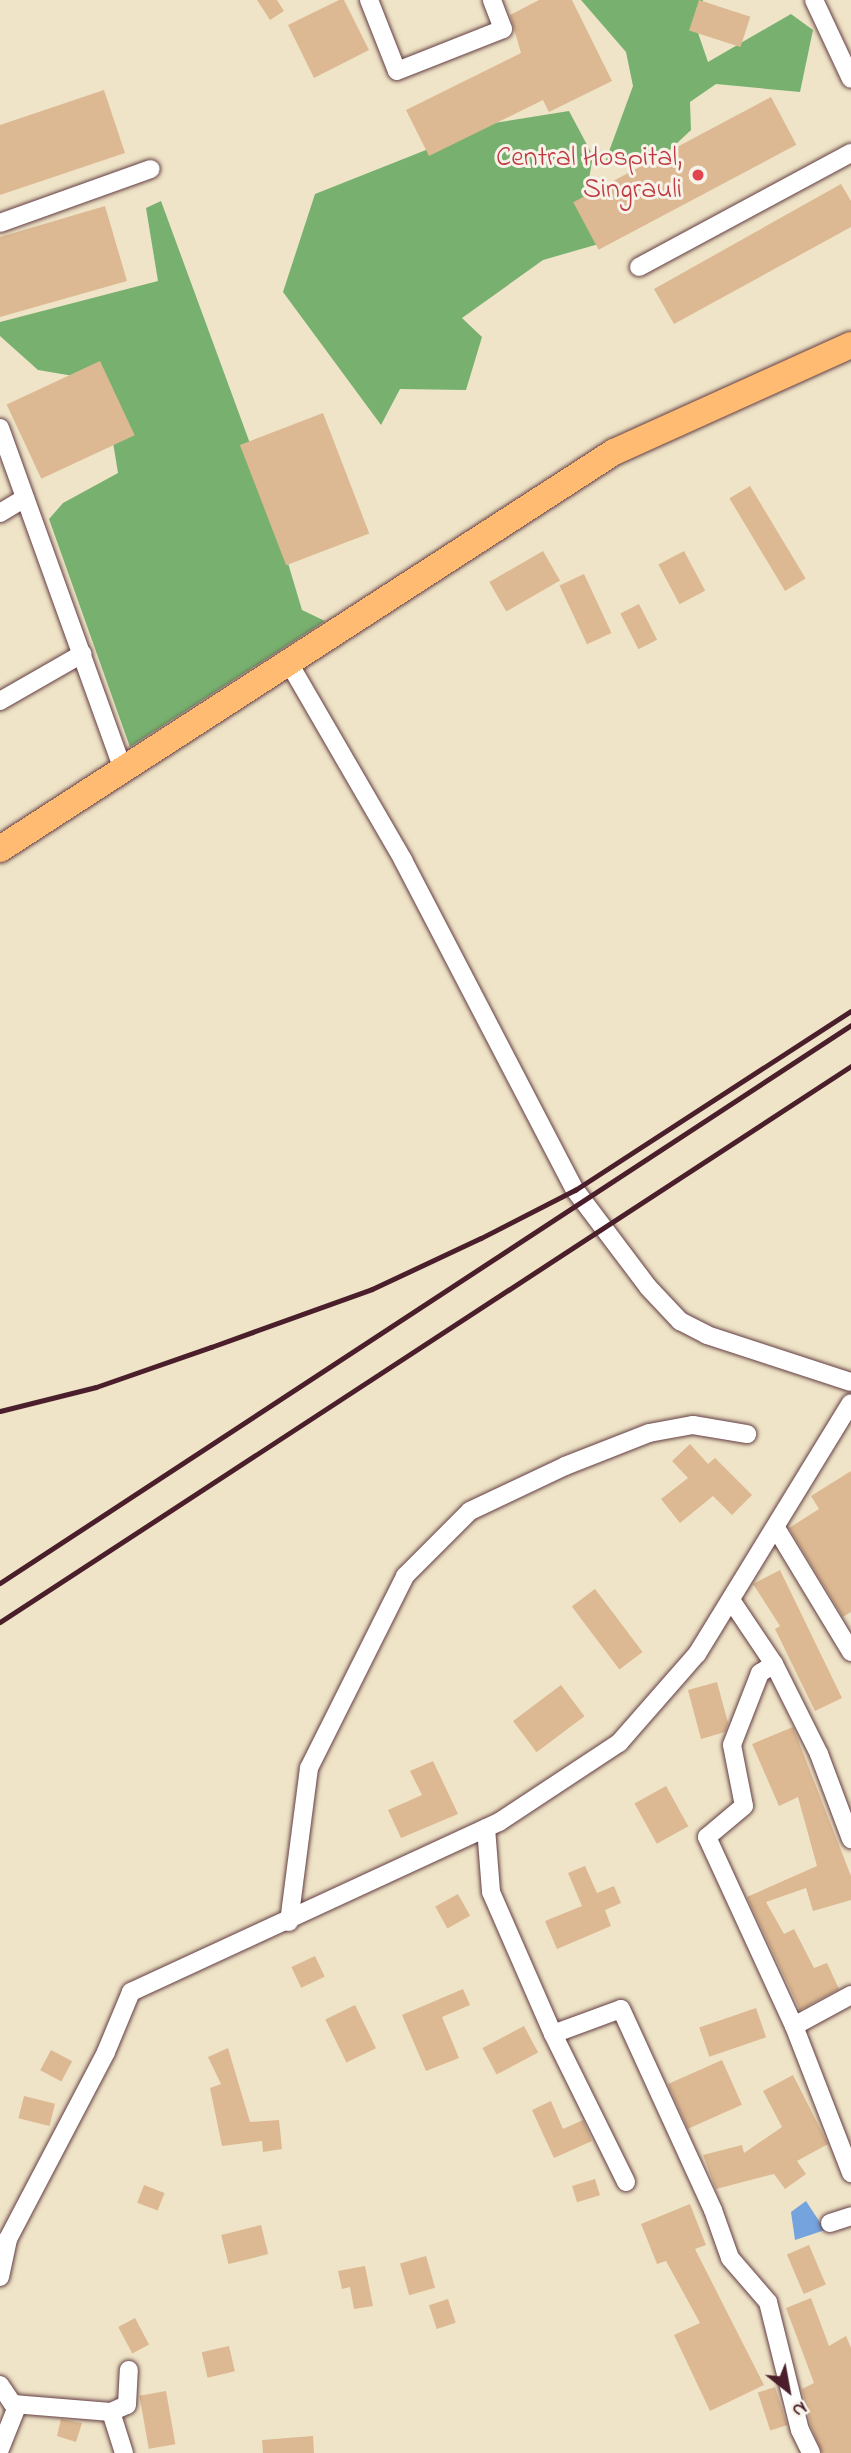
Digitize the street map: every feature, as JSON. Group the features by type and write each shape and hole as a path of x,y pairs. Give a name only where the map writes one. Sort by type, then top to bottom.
{"main road":[{"path":"0,849 614,452 851,345"}],"street":[{"path":"369,0 397,71 503,29 492,0"},
{"path":"814,0 851,79"},
{"path":"639,267 851,153"},
{"path":"0,223 151,169"},
{"path":"0,428 123,769"},
{"path":"0,513 25,498"},
{"path":"0,701 82,654"},
{"path":"289,663 403,860 575,1190 648,1287 680,1321 707,1335 851,1382"},
{"path":"0,2277 8,2239 106,2052 131,1992 289,1922 486,1828 619,1743 697,1654 851,1403"},
{"path":"289,1922 309,1768 405,1576 470,1511 565,1466 649,1433 693,1425 747,1434"},
{"path":"776,1528 851,1652"},
{"path":"731,1600 774,1664 820,1754 851,1839"},
{"path":"774,1664 760,1672 732,1745 744,1806 707,1837 794,2026 851,2174"},
{"path":"486,1828 491,1892 553,2034 626,2182"},
{"path":"794,2026 851,1995"},
{"path":"553,2034 621,2009 713,2210 730,2258 768,2302 800,2430 811,2453"},
{"path":"831,2223 851,2216"},
{"path":"1,2382 13,2404 111,2412 127,2405 130,2370"},
{"path":"0,2449 18,2404"},
{"path":"111,2412 124,2453"}],"green space":[{"path":"581,0 703,0 697,30 708,62 791,14 813,30 800,92 716,84 690,102 691,130 656,163 604,165 633,86 626,52"},
{"path":"569,111 593,156 586,196 609,241 543,260 462,318 482,337 466,390 400,389 381,425 283,292 315,194 494,123"},
{"path":"161,201 262,476 302,610 325,621 130,747 49,519 63,503 118,473 103,381 38,370 0,336 0,322 158,281 146,208"}],"water":[{"path":"806,2201 825,2230 795,2240 791,2212"}],"building":[{"path":"257,0 277,0 284,11 270,20"},
{"path":"344,0 369,50 314,78 288,25"},
{"path":"539,0 572,0 612,81 549,112 543,100 429,156 406,110 521,53 510,15"},
{"path":"699,0 750,17 740,47 689,30"},
{"path":"104,90 125,153 0,195 0,125"},
{"path":"771,97 796,145 599,250 573,202"},
{"path":"841,184 851,201 851,227 674,324 654,289"},
{"path":"105,206 127,281 0,317 0,237"},
{"path":"100,361 135,435 41,479 7,405"},
{"path":"323,413 369,533 286,565 240,445"},
{"path":"750,486 806,579 785,591 729,498"},
{"path":"543,551 560,580 506,611 489,582"},
{"path":"684,551 705,591 680,604 658,565"},
{"path":"584,574 611,633 587,644 560,585"},
{"path":"639,604 657,640 638,649 620,614"},
{"path":"690,1444 708,1464 715,1458 752,1495 732,1515 713,1496 680,1523 661,1499 688,1478 672,1461"},
{"path":"851,1471 851,1612 843,1617 789,1528 819,1509 811,1496"},
{"path":"780,1570 842,1698 815,1711 775,1629 780,1626 753,1584"},
{"path":"595,1589 643,1652 619,1670 572,1606"},
{"path":"717,1682 728,1723 725,1732 701,1739 688,1690"},
{"path":"561,1685 584,1716 537,1752 513,1721"},
{"path":"793,1727 851,1876 851,1900 813,1911 806,1888 766,1902 784,1934 794,1929 814,1968 827,1963 839,1989 800,2010 747,1897 817,1866 798,1797 779,1806 752,1744"},
{"path":"433,1761 458,1814 401,1838 388,1810 422,1795 410,1771"},
{"path":"666,1786 688,1826 657,1844 635,1803"},
{"path":"585,1866 597,1893 614,1886 621,1903 605,1910 611,1926 557,1949 545,1921 582,1906 568,1873"},
{"path":"458,1894 470,1916 447,1928 435,1907"},
{"path":"315,1956 325,1977 301,1988 291,1967"},
{"path":"463,1989 470,2005 442,2017 459,2058 426,2071 402,2015"},
{"path":"355,2005 376,2048 346,2063 325,2019"},
{"path":"756,2008 766,2037 709,2057 699,2028"},
{"path":"524,2026 538,2052 497,2075 483,2048"},
{"path":"228,2048 250,2122 279,2120 282,2149 263,2152 262,2141 222,2146 210,2088 221,2084 208,2057"},
{"path":"51,2050 72,2061 61,2082 40,2070"},
{"path":"722,2060 742,2105 688,2129 668,2084"},
{"path":"793,2075 828,2144 797,2161 806,2174 785,2189 774,2174 716,2189 703,2155 742,2145 744,2153 782,2127 763,2091"},
{"path":"24,2096 55,2104 49,2126 18,2118"},
{"path":"551,2101 563,2129 583,2120 592,2141 554,2158 532,2110"},
{"path":"595,2179 600,2195 577,2202 572,2186"},
{"path":"144,2185 165,2193 158,2211 137,2203"},
{"path":"690,2204 706,2245 695,2249 764,2385 710,2411 674,2335 700,2323 666,2261 657,2264 641,2224"},
{"path":"261,2225 268,2254 228,2264 221,2235"},
{"path":"809,2245 826,2285 804,2294 787,2254"},
{"path":"426,2256 435,2288 409,2295 400,2263"},
{"path":"365,2266 373,2306 354,2309 350,2287 342,2289 338,2271"},
{"path":"811,2298 829,2346 846,2336 851,2348 851,2453 822,2453 811,2426 802,2389 814,2383 786,2308"},
{"path":"448,2299 456,2323 437,2329 429,2305"},
{"path":"135,2318 149,2344 132,2353 118,2327"},
{"path":"229,2346 235,2371 208,2378 202,2352"},
{"path":"775,2387 787,2425 770,2431 758,2393"},
{"path":"166,2391 175,2444 149,2449 139,2396"},
{"path":"61,2419 82,2423 76,2442 57,2436"},
{"path":"313,2436 314,2453 263,2453 262,2440"}],"railway":[{"path":"0,1411 96,1387 211,1347 372,1289 481,1238 575,1190 851,1011"},
{"path":"0,1583 851,1025"},
{"path":"0,1622 851,1066"}],"place":[{"name":"Central Hospital, Singrauli","path":"698,175"}]}
